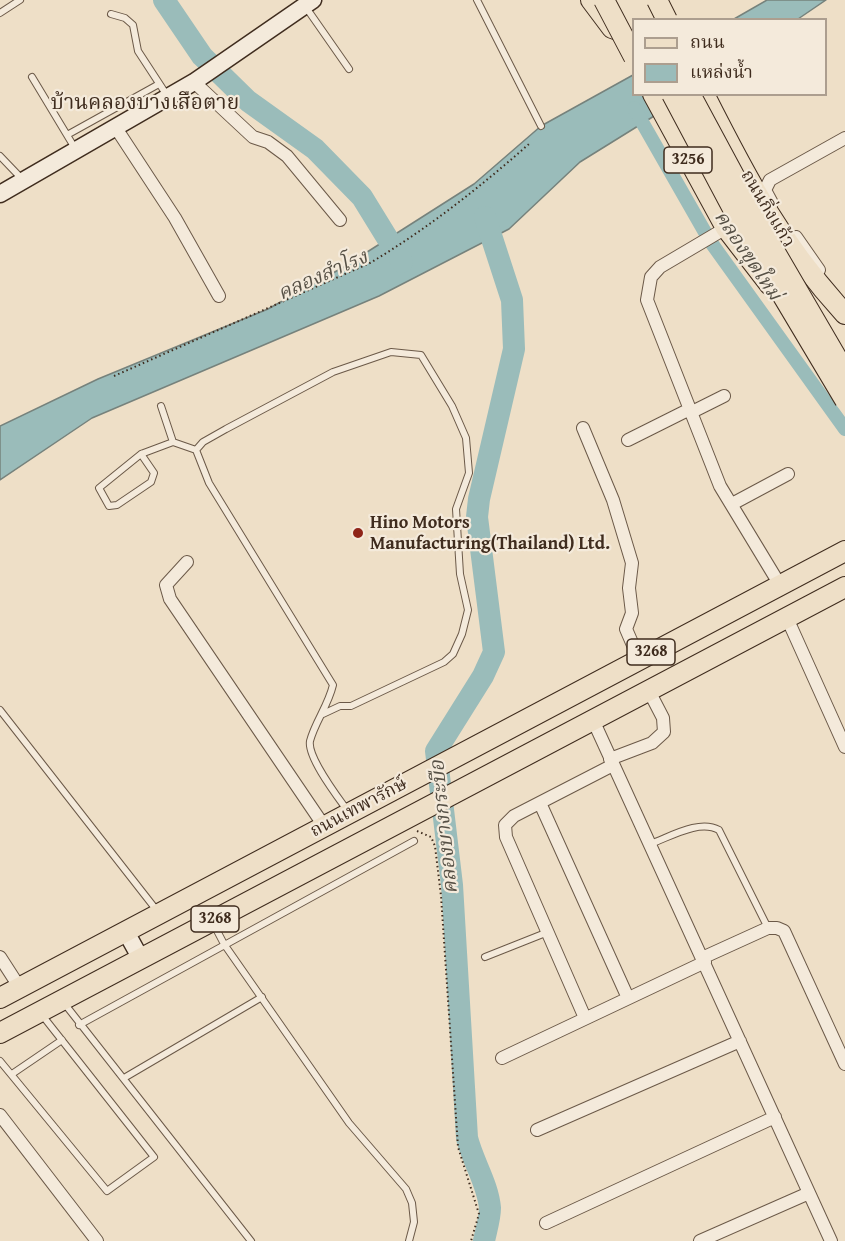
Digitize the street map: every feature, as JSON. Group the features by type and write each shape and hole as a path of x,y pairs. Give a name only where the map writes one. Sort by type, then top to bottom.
{"main road":[{"path":"591,0 612,28 629,34 632,32"},
{"path":"604,0 632,55"},
{"path":"622,0 632,20"},
{"path":"639,0 649,18"},
{"path":"657,0 666,18"},
{"path":"660,18 667,14 668,0"},
{"path":"0,194 116,128 164,90 199,79 310,1"},
{"name":"3256","path":"654,96 721,230 774,289 845,354"},
{"name":"3256","path":"673,96 749,239 845,400"},
{"name":"3256","path":"691,96 775,252 845,372"},
{"name":"ถนนกิ่งแก้ว","path":"706,96 761,204 790,249 824,292 845,314"},
{"name":"ถนนเทพารักษ์","path":"0,998 845,551"},
{"name":"ถนนเทพารักษ์","path":"0,1033 845,587"},
{"path":"126,932 141,959"}],"street":[{"path":"199,79 253,137 268,142 287,156 340,220"},
{"path":"116,128 175,218 219,296"},
{"path":"824,292 817,267 770,201 766,186 770,180 845,138"},
{"path":"721,230 699,246 660,267 651,277 647,300 720,486 780,585"},
{"path":"628,440 724,396"},
{"path":"583,428 613,500 632,563 629,588 632,613 626,629 639,659"},
{"path":"732,504 788,474"},
{"path":"187,562 166,585 170,599 324,826"},
{"path":"787,618 845,747"},
{"path":"585,1018 506,837 505,825 611,762 652,743 664,732 663,718 648,690"},
{"path":"593,720 831,1241"},
{"path":"540,803 628,998"},
{"path":"502,1058 768,928 777,928 789,938 845,1064"},
{"path":"0,957 20,988"},
{"path":"537,1130 740,1041"},
{"path":"0,1115 97,1241"},
{"path":"546,1223 775,1117"},
{"path":"700,1241 809,1193"}],"lane":[{"path":"0,13 20,0"},
{"path":"310,1 349,69"},
{"path":"479,1 541,126"},
{"path":"66,135 164,90 138,51 132,25 125,18 111,14"},
{"path":"32,77 76,151"},
{"path":"0,156 23,181"},
{"path":"196,450 203,442 333,372 391,352 421,355 452,406 466,438 469,473 456,509 460,574 468,610 462,634 453,654 444,662 351,706 340,706 323,714"},
{"path":"161,406 173,442"},
{"path":"141,454 154,473 152,482 117,506 109,506 99,488 141,454 173,442 196,450 210,483 333,685 329,703 309,743 312,756 348,813"},
{"path":"0,710 159,913"},
{"path":"649,844 700,826 710,825 719,830 768,928"},
{"path":"80,1025 414,841"},
{"path":"212,921 224,944 350,1123 406,1189 412,1203 414,1222 410,1241"},
{"path":"485,957 548,932"},
{"path":"124,1078 262,997"},
{"path":"62,1000 251,1241"},
{"path":"0,1061 107,1191 154,1157 40,1012"},
{"path":"12,1074 62,1040"}],"path":[{"path":"114,376 370,263 401,245 481,187 529,144"},
{"path":"394,824 426,833 435,846 441,896 458,1148 479,1214 471,1241"}],"water":[{"path":"767,0 826,0 799,18 736,18"},
{"path":"632,76 632,96 686,96 580,162 509,229 379,296 92,418 0,480 0,426 98,379 268,309 342,268 474,184 541,126"}],"waterway":[{"path":"164,0 202,56 248,101 315,149 362,197 402,262"},
{"name":"คลองขุดใหม่","path":"634,108 710,241 845,429"},
{"name":"คลองบางกระบือ","path":"484,1241 490,1208 489,1199 467,1138 452,885 436,751 483,676 494,652 477,517 479,499 514,349 512,300 485,217"}],"place":[{"name":"Hino Motors Manufacturing(Thailand) Ltd.","path":"358,533"}],"district":[{"name":"บ้านคลองบางเสือตาย","path":"145,104"}],"water label":[{"name":"คลองสำโรง","path":"323,276"}]}
